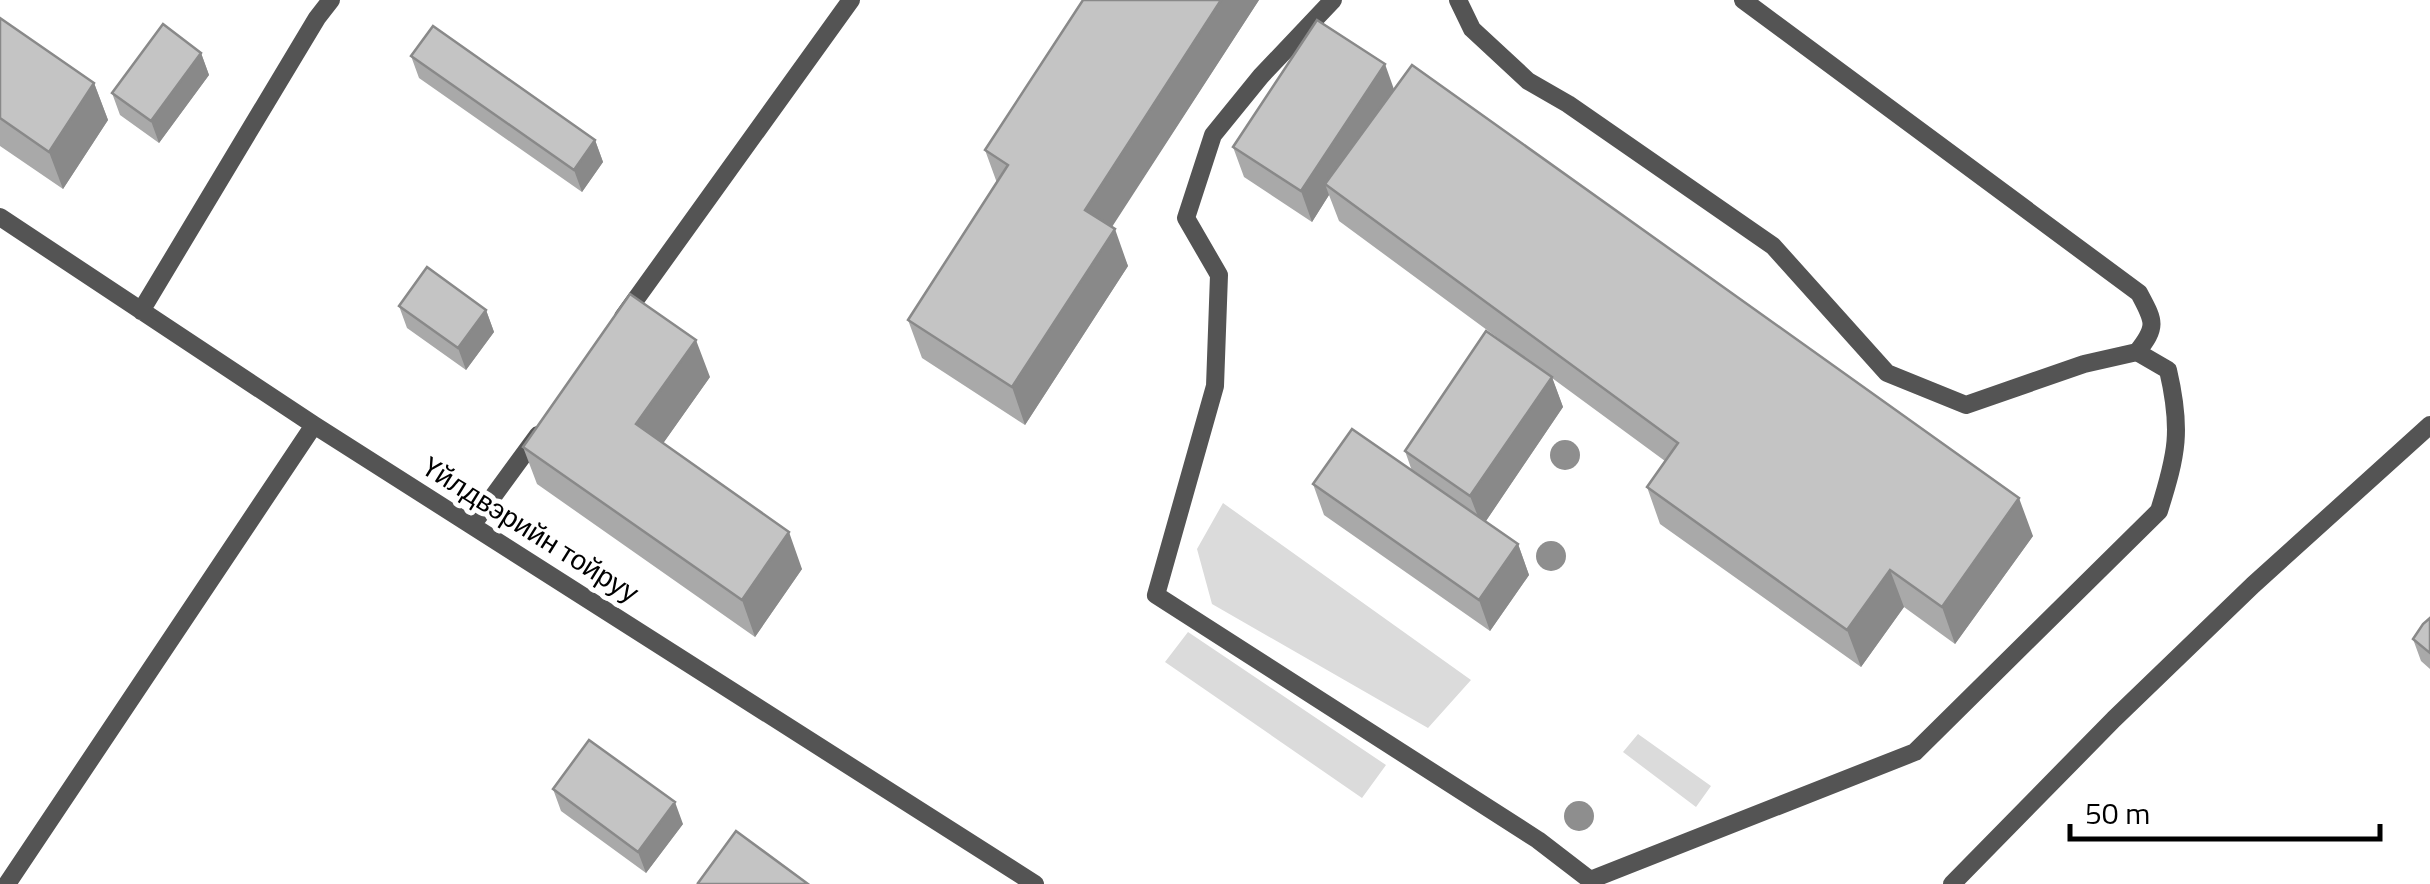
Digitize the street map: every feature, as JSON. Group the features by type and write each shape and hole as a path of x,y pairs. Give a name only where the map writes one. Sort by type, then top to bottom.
{"lane":[{"path":"141,311 317,18 332,0"},
{"path":"608,339 851,0"},
{"path":"1333,0 1212,135 1186,218 1218,275 1214,386 1156,595 1538,840 1590,882 1915,752 2159,511 2174,464 2178,412 2168,370 2137,352"},
{"path":"1458,0 1472,29 1528,80 1772,246 1887,373 1966,405 2084,364 2137,352 2150,335 2152,318 2139,294 1743,0"},
{"name":"Үйлдвэрийн тойруу","path":"0,217 314,425 1035,884"},
{"path":"473,524 552,416"},
{"path":"1952,884 2156,679 2430,424"},
{"path":"7,884 314,425"}],"shaded area":[{"path":"1223,503 1471,680 1428,728 1212,604 1197,549"},
{"path":"1188,632 1386,765 1362,798 1165,662"},
{"path":"1638,734 1711,786 1696,807 1623,752"}],"building":[{"path":"1083,0 1221,0 1085,210 1115,229 1012,387 908,320 1008,165 985,150"},
{"path":"0,18 94,83 49,152 0,118"},
{"path":"1317,20 1385,64 1301,191 1233,147"},
{"path":"163,24 201,53 151,121 112,93"},
{"path":"433,26 595,140 574,170 411,56"},
{"path":"1412,65 2019,498 1942,607 1890,570 1847,630 1647,487 1678,443 1325,184"},
{"path":"427,267 486,310 458,348 399,306"},
{"path":"630,294 696,340 636,424 789,532 742,600 523,447"},
{"path":"1486,331 1552,377 1470,496 1405,451"},
{"path":"1352,429 1518,544 1479,600 1313,484"},
{"path":"2430,618 2430,653 2413,639"},
{"path":"589,740 675,802 638,852 553,789"},
{"path":"736,831 808,884 698,883"}]}
